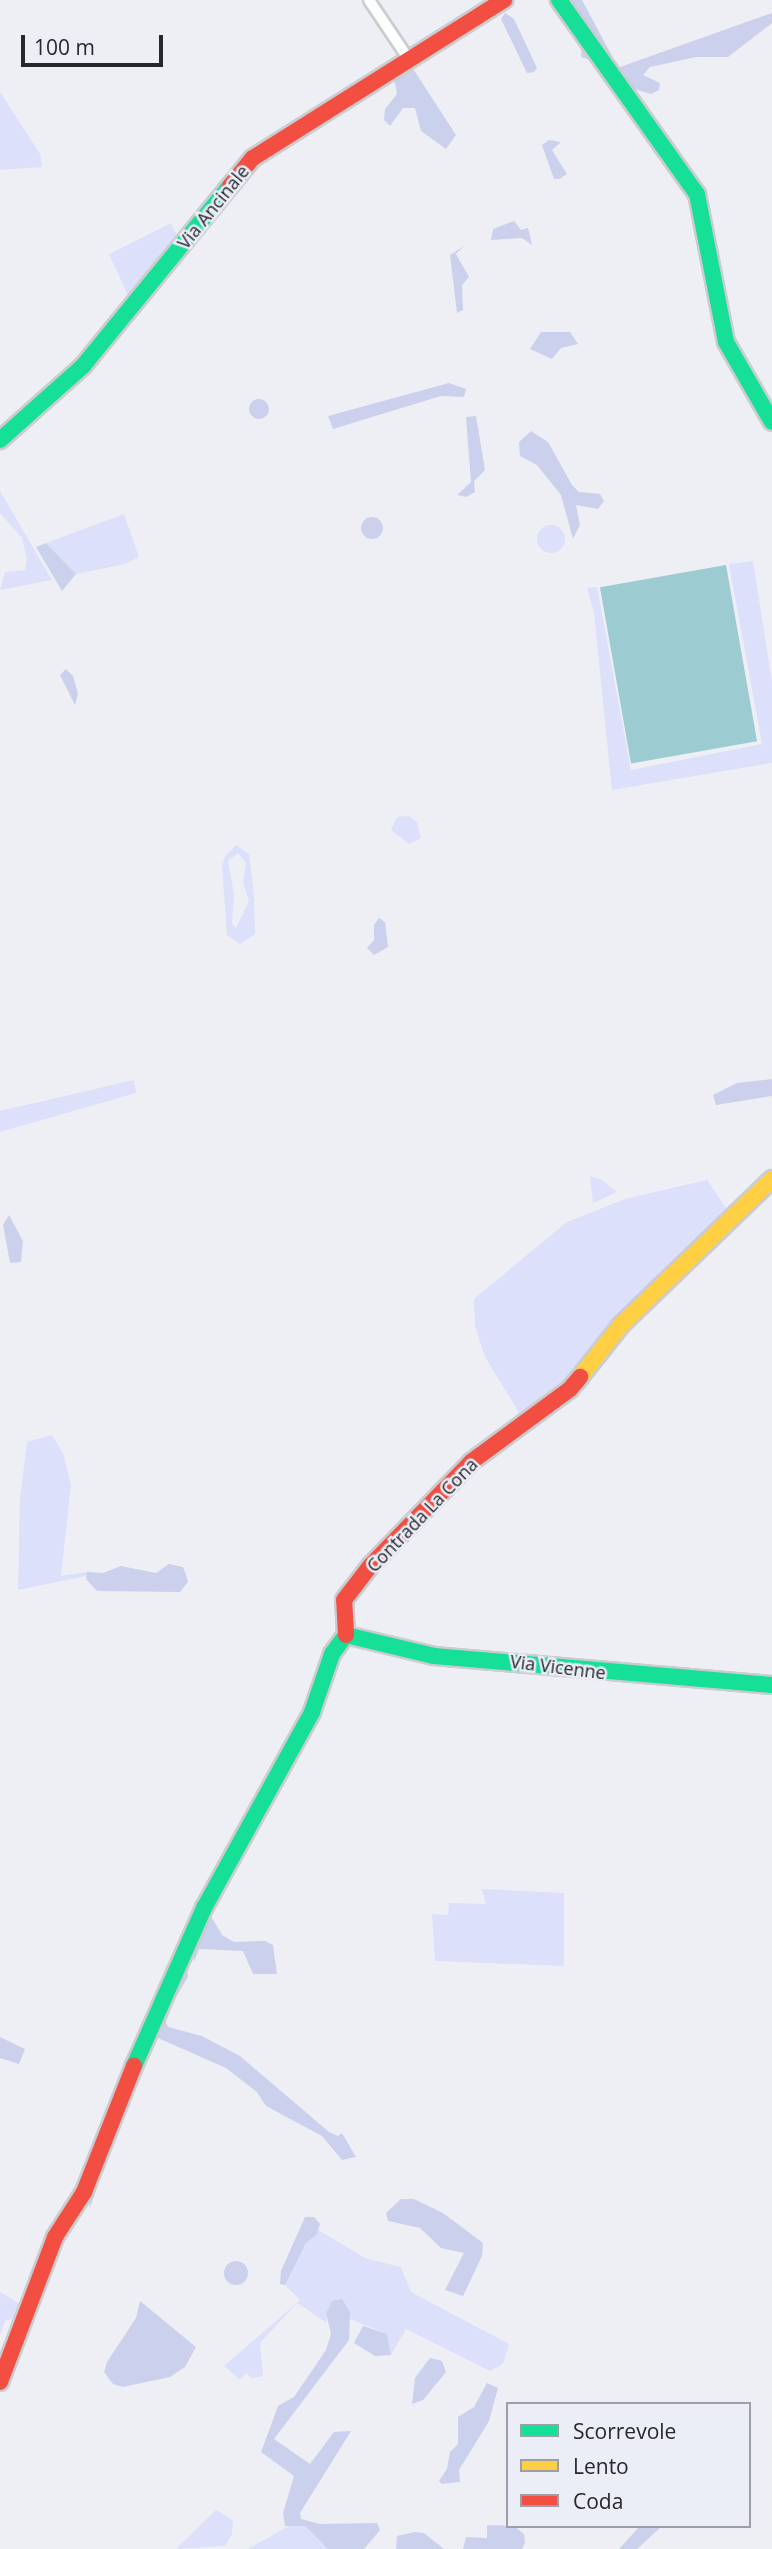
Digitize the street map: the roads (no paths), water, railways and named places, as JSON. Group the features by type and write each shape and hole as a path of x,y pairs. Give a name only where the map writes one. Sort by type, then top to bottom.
{"street":[{"path":"369,0 408,58"},
{"name":"Via Ancinale","path":"0,440 83,366 253,159 503,0"},
{"path":"559,0 697,194 726,342 772,422"},
{"name":"Contrada La Cona","path":"346,1635 344,1600 371,1565 430,1509 471,1462 570,1389 621,1325 772,1180"},
{"path":"0,2382 18,2325 55,2236 84,2192 159,2001 204,1908 282,1771 312,1712 332,1654 346,1635"},
{"name":"Via Vicenne","path":"346,1635 434,1656 772,1685"}]}
